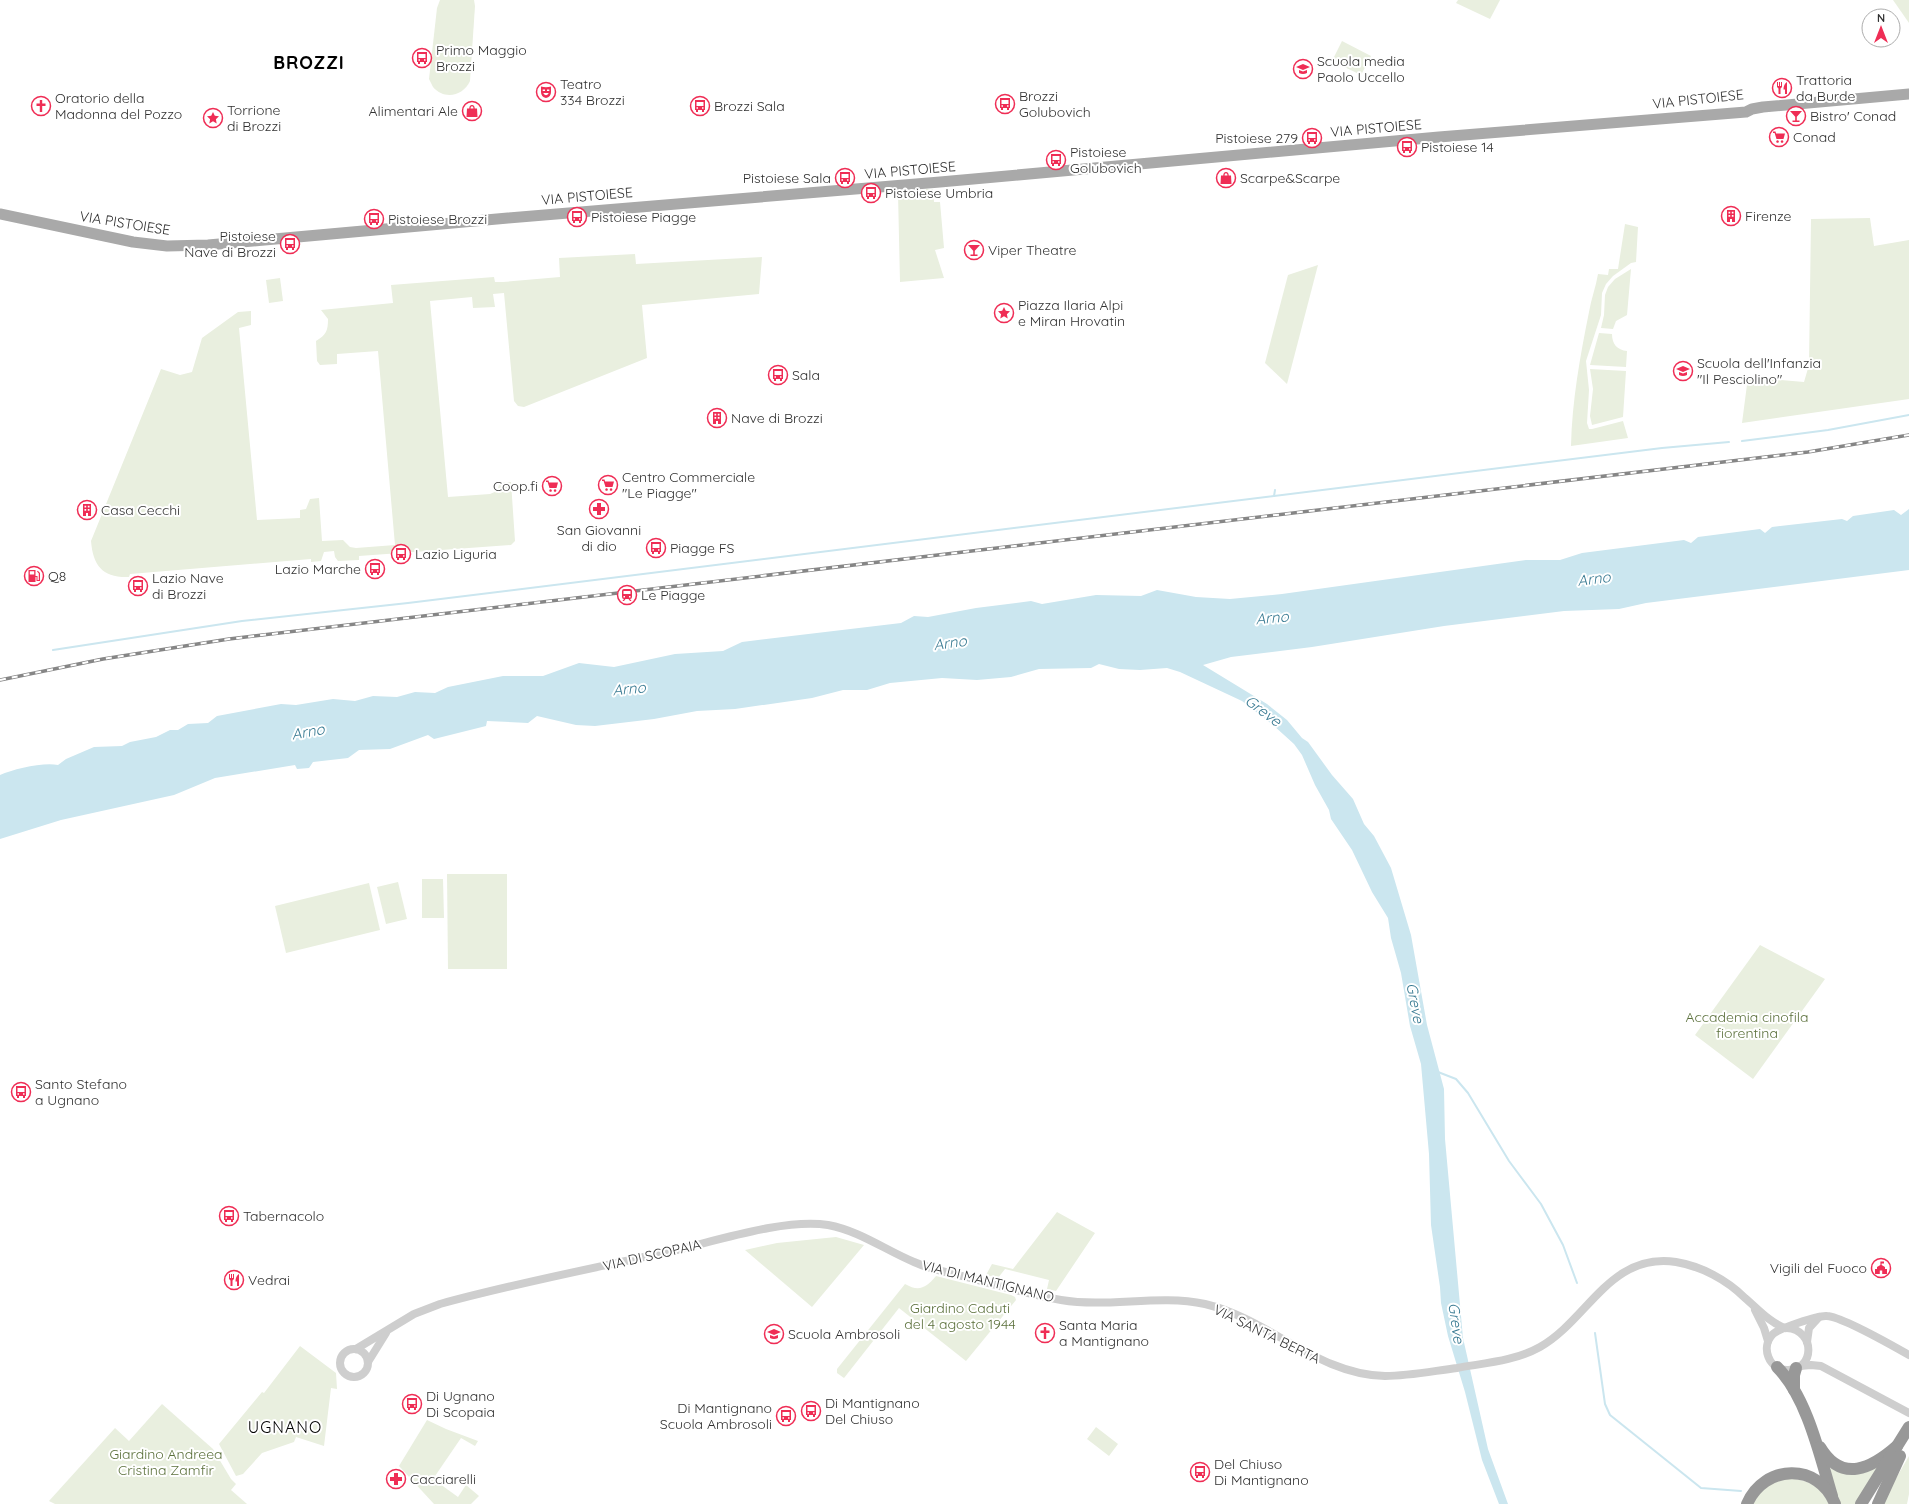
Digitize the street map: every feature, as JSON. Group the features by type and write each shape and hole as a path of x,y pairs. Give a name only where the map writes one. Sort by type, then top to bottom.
{"highway":[{"path":"1777,1367 1794,1390 1815,1439 1833,1500"},
{"path":"1794,1390 1794,1375 1798,1367"},
{"path":"1878,1504 1909,1427"},
{"path":"1815,1439 1827,1458 1838,1465 1850,1469 1867,1467 1876,1463 1903,1445"},
{"path":"1861,1504 1903,1445"},
{"path":"1871,1504 1903,1445"},
{"path":"1747,1504 1752,1494 1763,1482 1774,1476 1785,1473 1808,1476 1818,1482 1833,1500"}],"main road":[{"name":"VIA PISTOIESE","path":"0,214 133,242 168,246 208,245 513,217 940,182 1439,137 1746,112 1752,109 1909,94"},
{"name":"VIA PISTOIESE","path":"0,208 146,237 167,239 214,237 770,190 828,187 1239,148 1745,105 1752,109"}],"street":[{"name":"VIA DI SCOPAIA","path":"356,1349 414,1314 457,1300 752,1232 797,1224 825,1225 847,1230 915,1263"},
{"name":"VIA SANTA BERTA","path":"1062,1300 1097,1303 1178,1301 1209,1305 1244,1319 1341,1369 1364,1374 1399,1376 1498,1361 1517,1357 1530,1352 1555,1337 1611,1281 1625,1271 1645,1263 1670,1261 1697,1268 1725,1282 1772,1322 1786,1328"},
{"name":"VIA DI MANTIGNANO","path":"915,1263 1016,1290 1062,1300"},
{"path":"1752,1304 1764,1328 1768,1341 1767,1354 1770,1362 1777,1367 1784,1370 1811,1365 1821,1366 1909,1413"},
{"path":"1798,1367 1806,1360 1810,1328 1820,1316"},
{"path":"1768,1341 1773,1334 1786,1328 1809,1319 1820,1316 1829,1316 1842,1321 1909,1355"},
{"path":"1786,1328 1799,1332 1821,1366"},
{"name":"VIA DI SCOPAIA","path":"368,1362 388,1330"},
{"path":"356,1349 365,1353 368,1362 367,1370 361,1375 353,1377 344,1372 341,1366 342,1358 348,1351 356,1349"}],"green space":[{"path":"440,0 474,0 475,6 470,81 459,93 448,95 443,94 433,87 429,79 437,8"},
{"path":"1458,0 1500,0 1490,19 1456,3"},
{"path":"1893,0 1909,0 1909,23 1901,12 1901,8 1899,8"},
{"path":"1342,41 1371,56 1361,75 1332,61"},
{"path":"926,189 933,189 934,202 940,202 944,248 935,250 944,278 900,282 898,193 915,191 918,200 928,197"},
{"path":"1870,218 1874,246 1909,240 1909,399 1742,423 1748,377 1804,382 1809,365 1811,219"},
{"path":"1625,224 1638,227 1636,262 1631,263 1613,276 1606,284 1602,293 1601,315 1586,361 1589,390 1587,423 1589,429 1623,421 1628,438 1571,446 1577,379 1591,302 1598,274 1608,275 1609,269 1618,269"},
{"path":"635,254 636,264 762,257 759,294 642,305 647,358 524,407 518,406 514,401 504,293 493,294 495,307 473,308 472,297 430,301 448,497 490,494 497,491 500,482 511,482 515,541 511,545 359,556 359,560 338,561 335,557 334,551 324,552 321,561 311,562 311,559 130,574 129,577 120,577 106,573 97,564 92,550 91,541 161,369 180,375 192,372 202,338 238,312 251,311 251,325 239,328 257,520 300,518 300,510 306,509 310,499 319,498 322,541 343,540 350,547 356,548 395,545 378,351 337,354 337,364 320,365 317,361 316,341 322,337 328,327 328,319 321,310 393,303 391,285 494,277 495,282 503,282 560,277 559,258"},
{"path":"1318,265 1287,384 1265,363 1288,275"},
{"path":"1631,269 1627,315 1616,321 1613,329 1601,328 1604,315 1605,295 1608,287 1615,279"},
{"path":"280,278 283,301 269,303 266,280"},
{"path":"1599,333 1612,334 1614,344 1618,348 1627,351 1626,367 1590,365"},
{"path":"1590,369 1626,371 1623,417 1592,425 1590,416 1593,389"},
{"path":"447,874 507,874 507,969 448,969"},
{"path":"422,879 443,879 444,918 422,918"},
{"path":"398,882 407,919 386,924 377,887"},
{"path":"369,883 380,930 286,953 275,906"},
{"name":"Accademia cinofila fiorentina","path":"1760,945 1825,979 1753,1079 1695,1035"},
{"path":"1057,1212 1095,1233 1056,1291 1047,1289 1049,1280 1005,1269 998,1278 986,1275 992,1264 1013,1269"},
{"path":"836,1237 864,1245 812,1307 745,1250 777,1243"},
{"name":"Giardino Caduti del 4 agosto 1944","path":"936,1276 1011,1295 1015,1297 1016,1300 966,1361 899,1308 844,1378 837,1373 837,1369 905,1284 914,1288 922,1288"},
{"path":"300,1346 336,1373 337,1389 331,1388 324,1446 296,1437 294,1442 262,1453 243,1474 236,1476 219,1444 262,1392 264,1393"},
{"name":"Giardino Andreea Cristina Zamfir","path":"162,1404 213,1449 231,1479 236,1484 231,1490 247,1504 55,1504 49,1501 115,1428 129,1441"},
{"path":"427,1420 478,1441 475,1446 461,1438 433,1479 458,1497 466,1485 479,1496 471,1504 434,1504 399,1466"},
{"path":"1096,1427 1118,1444 1109,1456 1087,1439"},
{"path":"1909,1456 1909,1494 1907,1504 1881,1504"},
{"path":"1831,1468 1877,1468 1855,1504 1839,1504 1829,1470"},
{"path":"1782,1477 1810,1483 1821,1491 1829,1504 1750,1504 1757,1492"}],"water":[{"path":"1909,509 1909,570 1646,603 1619,609 1564,611 1444,626 1312,647 1231,657 1203,665 1267,704 1287,720 1302,738 1308,742 1332,775 1353,799 1364,824 1374,836 1391,868 1411,935 1427,1025 1444,1089 1445,1139 1463,1338 1488,1449 1508,1504 1499,1504 1482,1460 1465,1392 1448,1336 1441,1303 1431,1225 1429,1154 1421,1064 1410,1026 1401,973 1391,938 1388,918 1372,892 1352,850 1331,819 1329,810 1315,785 1302,755 1294,744 1273,725 1242,701 1180,672 1167,668 1140,670 1119,669 1099,664 1091,668 1039,669 1011,677 977,680 942,678 890,683 867,690 843,690 812,698 735,709 697,711 654,719 595,726 576,725 537,716 528,723 487,721 486,726 434,739 428,735 390,749 359,750 348,758 313,762 309,768 297,769 295,765 215,778 174,795 61,820 0,839 0,775 13,770 45,764 58,765 66,759 94,747 122,746 130,742 156,737 170,730 178,730 188,724 208,723 217,716 281,704 296,705 333,699 355,701 373,696 397,697 415,692 435,693 448,687 503,676 543,676 579,663 614,667 675,654 723,651 742,642 901,623 914,616 928,617 976,608 1031,601 1042,604 1096,595 1141,596 1157,590 1196,597 1230,599 1282,594 1526,560 1560,560 1582,553 1684,540 1691,543 1698,537 1760,529 1765,533 1772,527 1842,519 1847,521 1853,516 1894,510 1901,515"}],"waterway":[{"path":"1742,441 1828,430 1909,415"},
{"path":"53,650 242,621 408,603 1662,448 1729,442"},
{"path":"1274,496 1275,490"},
{"path":"1438,1072 1456,1079 1468,1093 1509,1161 1541,1204 1563,1245 1577,1283"},
{"path":"1595,1333 1605,1404 1610,1415 1701,1488 1741,1491"}],"railway":[{"path":"0,680 103,659 229,639 1808,452 1909,435"}],"place":[{"name":"Primo Maggio Brozzi","path":"422,58"},
{"name":"Scuola media Paolo Uccello","path":"1303,69"},
{"name":"Trattoria da Burde","path":"1782,88"},
{"name":"Teatro 334 Brozzi","path":"546,92"},
{"name":"Brozzi Golubovich","path":"1005,104"},
{"name":"Oratorio della Madonna del Pozzo","path":"41,106"},
{"name":"Brozzi Sala","path":"700,106"},
{"name":"Alimentari Ale","path":"472,111"},
{"name":"Bistro' Conad","path":"1796,116"},
{"name":"Torrione di Brozzi","path":"213,118"},
{"name":"Conad","path":"1779,137"},
{"name":"Pistoiese 279","path":"1312,138"},
{"name":"Pistoiese 14","path":"1407,147"},
{"name":"Pistoiese Golubovich","path":"1056,160"},
{"name":"Pistoiese Sala","path":"845,178"},
{"name":"Scarpe&Scarpe","path":"1226,178"},
{"name":"Pistoiese Umbria","path":"871,193"},
{"name":"Firenze","path":"1731,216"},
{"name":"Pistoiese Piagge","path":"577,217"},
{"name":"Pistoiese Brozzi","path":"374,219"},
{"name":"Pistoiese Nave di Brozzi","path":"290,244"},
{"name":"Viper Theatre","path":"974,250"},
{"name":"Piazza Ilaria Alpi e Miran Hrovatin","path":"1004,313"},
{"name":"Scuola dell'Infanzia \"Il Pesciolino\"","path":"1683,371"},
{"name":"Sala","path":"778,375"},
{"name":"Nave di Brozzi","path":"717,418"},
{"name":"Centro Commerciale \"Le Piagge\"","path":"608,485"},
{"name":"Coop.fi","path":"552,486"},
{"name":"San Giovanni di dio","path":"599,509"},
{"name":"Casa Cecchi","path":"87,510"},
{"name":"Piagge FS","path":"656,548"},
{"name":"Lazio Liguria","path":"401,554"},
{"name":"Lazio Marche","path":"375,569"},
{"name":"Q8","path":"34,576"},
{"name":"Lazio Nave di Brozzi","path":"138,586"},
{"name":"Le Piagge","path":"627,595"},
{"name":"Santo Stefano a Ugnano","path":"21,1092"},
{"name":"Tabernacolo","path":"229,1216"},
{"name":"Vigili del Fuoco","path":"1881,1268"},
{"name":"Vedrai","path":"234,1280"},
{"name":"Santa Maria a Mantignano","path":"1045,1333"},
{"name":"Scuola Ambrosoli","path":"774,1334"},
{"name":"Di Ugnano Di Scopaia","path":"412,1404"},
{"name":"Di Mantignano Del Chiuso","path":"811,1411"},
{"name":"Di Mantignano Scuola Ambrosoli","path":"786,1416"},
{"name":"Del Chiuso Di Mantignano","path":"1200,1472"},
{"name":"Cacciarelli","path":"396,1479"}],"district":[{"name":"BROZZI","path":"309,63"},
{"name":"UGNANO","path":"285,1427"}],"water label":[{"name":"Arno","path":"1594,579"},
{"name":"Arno","path":"1272,618"},
{"name":"Arno","path":"950,643"},
{"name":"Arno","path":"629,689"},
{"name":"Greve","path":"1263,711"},
{"name":"Arno","path":"308,732"},
{"name":"Greve","path":"1415,1003"},
{"name":"Greve","path":"1456,1323"}]}
